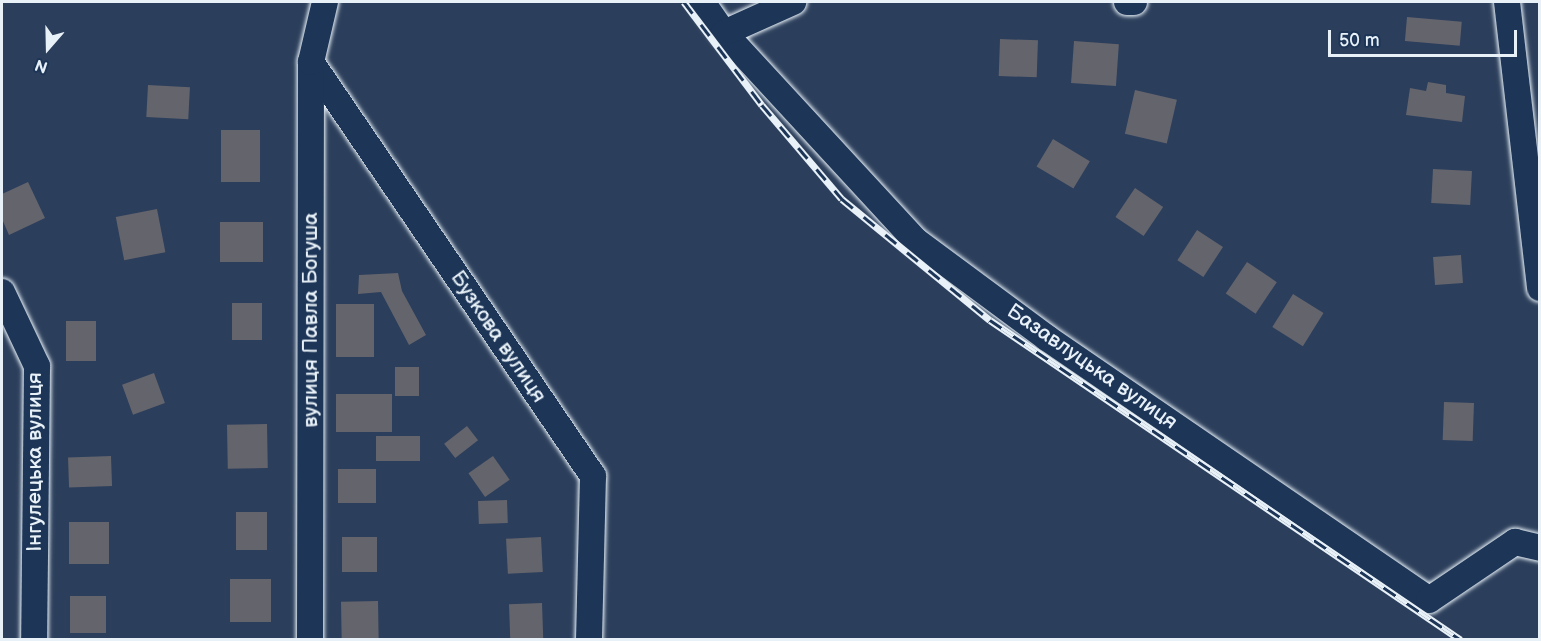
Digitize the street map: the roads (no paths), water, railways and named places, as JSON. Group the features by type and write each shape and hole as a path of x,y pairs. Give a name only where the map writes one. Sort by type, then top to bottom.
{"street":[{"name":"вулиця Павла Богуша","path":"310,639 311,62 325,2"},
{"name":"Базавлуцька вулиця","path":"702,2 724,33 916,241 1047,338 1429,600 1515,542 1539,549"},
{"path":"724,33 793,2"},
{"path":"1127,2 1134,2"},
{"path":"1507,2 1539,288"},
{"name":"Бузкова вулиця","path":"311,62 593,476 589,639"},
{"name":"Інгулецька вулиця","path":"2,292 37,366 34,639"}],"railway":[{"path":"684,2 762,105 842,199 990,320 1461,640"}]}
